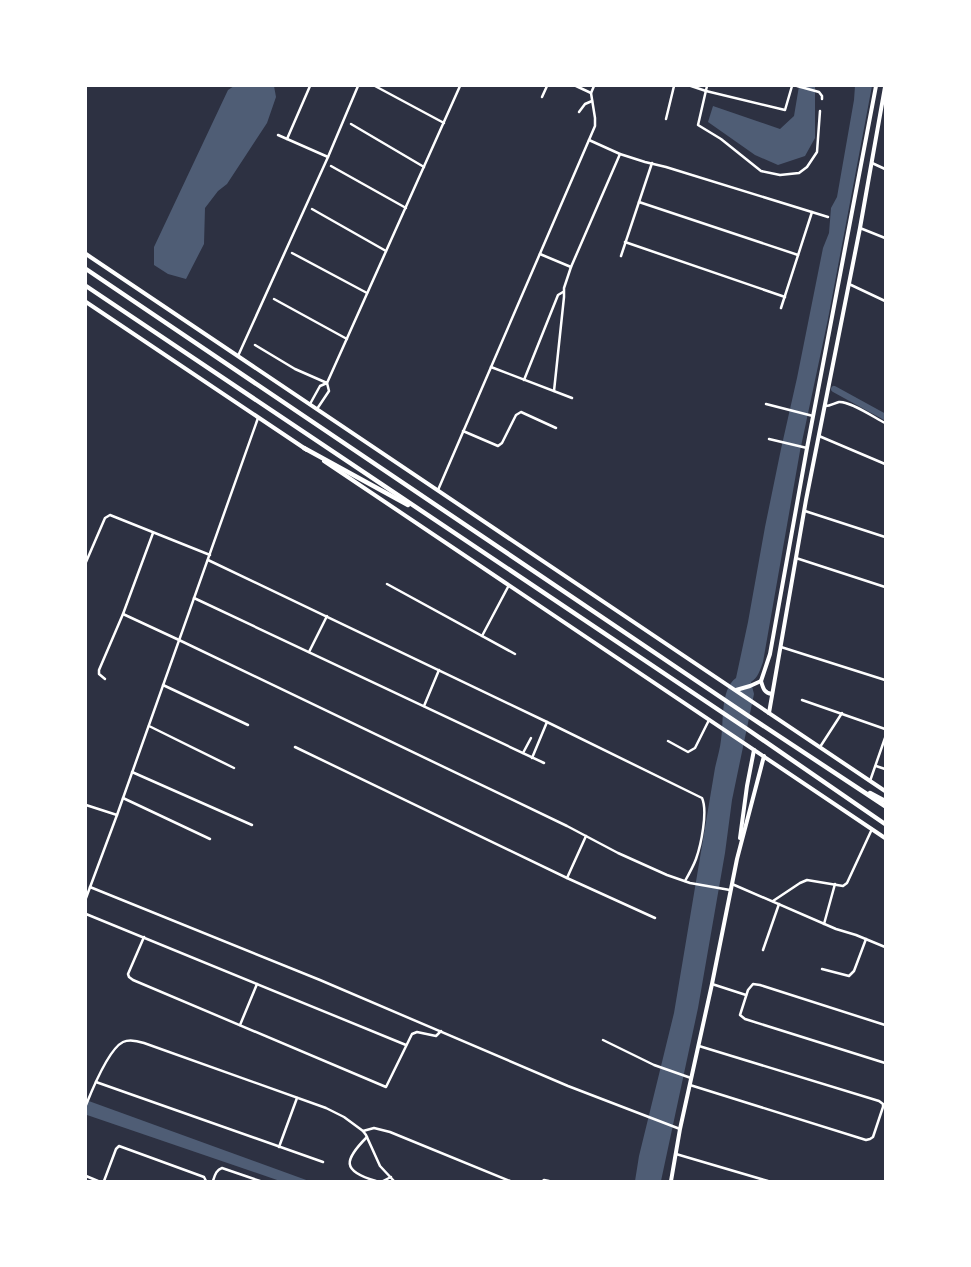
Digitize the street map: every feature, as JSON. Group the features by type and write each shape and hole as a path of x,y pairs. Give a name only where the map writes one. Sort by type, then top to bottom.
{"highway":[{"path":"86,269 750,717 885,806"},
{"path":"86,286 747,729 885,824"},
{"path":"304,448 429,516"},
{"path":"844,778 885,801"}],"main road":[{"path":"772,694 766,693 761,681 770,654 807,448 876,86"},
{"path":"768,713 781,647 804,511 860,228 885,87"},
{"path":"86,254 885,791"},
{"path":"86,302 885,838"},
{"path":"736,690 761,681"},
{"path":"737,859 747,786 754,750"},
{"path":"671,1181 680,1129 699,1046 737,859 764,756"}],"street":[{"path":"287,139 310,86"},
{"path":"238,356 328,157 358,86"},
{"path":"375,86 444,124"},
{"path":"317,409 329,391 327,383 460,86"},
{"path":"542,97 548,86"},
{"path":"576,86 591,93"},
{"path":"438,490 596,122 591,93 594,86"},
{"path":"666,119 674,86"},
{"path":"691,86 785,110 792,86"},
{"path":"707,86 698,125 721,138 761,171 780,175 798,174 807,167 817,152 820,111"},
{"path":"797,86 815,90 821,94 822,99"},
{"path":"579,112 585,104 592,101"},
{"path":"351,124 424,167"},
{"path":"278,135 328,157"},
{"path":"589,140 620,154 828,217"},
{"path":"554,392 564,297 563,292 571,267 620,154"},
{"path":"621,256 652,163"},
{"path":"872,163 885,169"},
{"path":"331,166 406,208"},
{"path":"639,202 798,255"},
{"path":"312,209 386,252"},
{"path":"781,308 812,212"},
{"path":"860,228 885,238"},
{"path":"625,242 785,297"},
{"path":"292,253 367,293"},
{"path":"540,254 571,267"},
{"path":"849,284 885,301"},
{"path":"524,380 558,295 563,292"},
{"path":"274,299 347,339"},
{"path":"254,345 295,369 327,383"},
{"path":"491,367 572,398"},
{"path":"309,404 320,386 327,383"},
{"path":"825,406 831,406 838,402 842,402 852,405 885,423"},
{"path":"766,404 813,416"},
{"path":"463,431 498,446 502,443 516,415 521,412 556,428"},
{"path":"86,898 259,417"},
{"path":"819,436 885,464"},
{"path":"769,439 807,448"},
{"path":"804,511 885,537"},
{"path":"86,562 105,518 110,515 210,555"},
{"path":"105,679 99,674 99,670 123,614 154,532"},
{"path":"796,558 885,587"},
{"path":"208,560 702,798 705,813 700,846 695,862 685,881"},
{"path":"387,584 515,654"},
{"path":"482,636 509,585"},
{"path":"194,598 544,763"},
{"path":"123,614 567,826 618,853 667,875 690,883 731,890"},
{"path":"309,652 327,616"},
{"path":"781,647 885,680"},
{"path":"424,706 439,670"},
{"path":"163,685 248,725"},
{"path":"802,700 885,729"},
{"path":"820,747 842,713"},
{"path":"668,741 688,752 696,748 709,719"},
{"path":"532,758 547,722"},
{"path":"149,726 234,768"},
{"path":"523,754 531,738"},
{"path":"870,781 885,738"},
{"path":"295,747 567,878 655,918"},
{"path":"876,766 885,769"},
{"path":"132,772 252,825"},
{"path":"123,798 210,840"},
{"path":"86,805 117,815"},
{"path":"773,901 807,880 843,886 848,882 872,829"},
{"path":"567,878 586,836"},
{"path":"732,884 824,924 885,947"},
{"path":"824,924 835,884"},
{"path":"90,886 312,977 568,1086 680,1129"},
{"path":"763,950 779,904"},
{"path":"86,914 406,1045"},
{"path":"144,937 128,974 133,980 386,1087 412,1034 415,1032 436,1036 440,1032"},
{"path":"822,969 849,976 854,971 866,939"},
{"path":"240,1025 257,984"},
{"path":"712,984 746,995"},
{"path":"885,1025 753,984 748,990 740,1015 745,1019 885,1063"},
{"path":"603,1040 654,1065 691,1078"},
{"path":"86,1105 96,1082 117,1046 124,1041 144,1043 326,1108 344,1117 363,1131 367,1136 380,1166 394,1181"},
{"path":"690,1085 866,1140 873,1137 883,1106 883,1104 879,1101 699,1046"},
{"path":"96,1082 323,1162"},
{"path":"279,1147 297,1098"},
{"path":"363,1131 374,1128 390,1132 510,1181"},
{"path":"367,1136 353,1152 350,1159 350,1165 353,1171 359,1175 376,1181"},
{"path":"104,1181 116,1149 119,1146 204,1177 206,1181"},
{"path":"676,1154 768,1181"},
{"path":"213,1181 215,1175 222,1168 260,1181"},
{"path":"86,1176 98,1181"},
{"path":"383,1181 390,1178"},
{"path":"543,1181 549,1181"}],"water":[{"path":"234,86 274,86 276,97 267,123 227,184 218,191 205,208 204,244 186,279 168,274 154,265 154,247 228,90"},
{"path":"799,86 815,86 815,138 805,156 778,165 755,155 708,122 713,106 780,129 794,116"},
{"path":"855,86 872,86 828,319 800,451 763,662 757,676 751,682 754,694 732,800 725,853 698,1008 661,1181 635,1181 639,1156 674,1013 715,768 721,743 725,698 727,690 736,678 748,622 781,449 823,248 829,233 831,208 837,197 854,100"},
{"path":"86,1100 309,1181 280,1181 87,1115"}],"waterway":[{"path":"834,389 885,417"}]}
